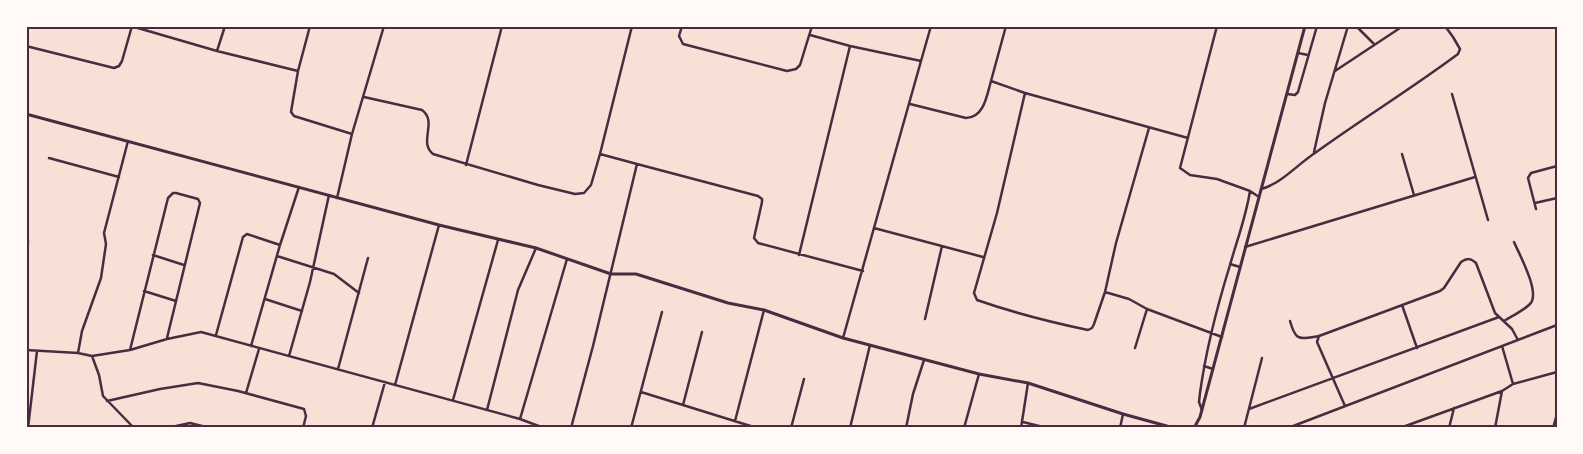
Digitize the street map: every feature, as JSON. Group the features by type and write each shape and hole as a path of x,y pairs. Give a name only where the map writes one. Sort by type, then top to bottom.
{"street":[{"path":"26,46 114,68 119,66 122,61 131,26 298,72"},
{"path":"217,51 225,26"},
{"path":"310,26 298,72 291,112 294,116 352,134"},
{"path":"337,198 352,134 384,26"},
{"path":"466,165 502,26"},
{"path":"364,97 422,110 429,120 427,145 429,151 433,154 466,165 575,194 584,193 591,185 600,154 632,26"},
{"path":"682,26 679,36 683,44 788,71 796,69 800,65 812,26"},
{"path":"843,338 931,26"},
{"path":"910,104 966,118 973,118 984,105 1006,26"},
{"path":"1217,26 1180,168 1186,174 1217,179 1250,191 1259,197"},
{"path":"1194,428 1202,411 1305,26"},
{"path":"1286,94 1295,95 1298,92 1317,26"},
{"path":"1314,153 1334,72 1348,26"},
{"path":"1356,26 1374,44"},
{"path":"1334,72 1403,26"},
{"path":"1261,189 1281,178 1314,153 1458,54 1460,49 1445,26"},
{"path":"810,35 850,46 921,61"},
{"path":"799,255 850,46"},
{"path":"1298,53 1308,55"},
{"path":"991,81 1025,93 1188,138"},
{"path":"1025,93 997,213 974,293 977,300 1047,322 1088,330 1092,328 1105,292 1116,243 1149,128"},
{"path":"1452,94 1488,220"},
{"path":"26,114 439,225 536,248 611,274 636,274 728,303 764,310 843,338 979,374 1028,383 1123,414 1174,428"},
{"path":"78,353 82,331 101,278 106,244 104,233 128,141"},
{"path":"600,154 758,196 762,199 754,238 758,243 863,271"},
{"path":"1402,154 1414,195"},
{"path":"49,158 119,177"},
{"path":"571,428 638,164"},
{"path":"1536,209 1528,178 1529,175 1557,166"},
{"path":"1245,247 1475,177"},
{"path":"251,346 280,245 300,187"},
{"path":"1202,411 1199,402 1210,333 1246,214 1250,191"},
{"path":"130,350 170,195 176,193 198,199 200,203 167,339"},
{"path":"289,356 313,268 329,195"},
{"path":"1535,203 1557,198"},
{"path":"1246,214 1253,217"},
{"path":"395,385 439,225"},
{"path":"874,228 983,257"},
{"path":"216,335 243,237 247,234 280,245"},
{"path":"26,238 28,241 26,286"},
{"path":"453,400 498,240"},
{"path":"1504,322 1530,304 1533,298 1531,282 1514,242"},
{"path":"925,319 942,246"},
{"path":"487,410 518,290 536,248"},
{"path":"154,255 184,265"},
{"path":"277,256 334,274 358,293"},
{"path":"338,369 368,258"},
{"path":"520,419 567,259"},
{"path":"1290,321 1294,335 1297,337 1319,336 1440,291 1461,262 1469,259 1476,263 1496,313 1512,329 1518,340"},
{"path":"1230,264 1240,267"},
{"path":"144,291 176,301"},
{"path":"1105,292 1129,299 1147,309 1222,337"},
{"path":"264,299 302,311"},
{"path":"1402,305 1416,348"},
{"path":"1135,348 1147,309"},
{"path":"735,421 764,310"},
{"path":"631,428 662,312"},
{"path":"1249,409 1499,317"},
{"path":"1288,428 1557,325"},
{"path":"26,350 78,353 92,356 130,350 167,339 201,332 453,400 520,419 544,428"},
{"path":"683,405 702,332"},
{"path":"1319,336 1317,342 1345,406"},
{"path":"850,428 870,345"},
{"path":"1502,346 1512,384"},
{"path":"246,393 260,349"},
{"path":"28,428 37,351"},
{"path":"92,356 99,375 103,396 134,428"},
{"path":"1244,428 1262,358"},
{"path":"906,428 913,394 924,360"},
{"path":"1204,366 1213,369"},
{"path":"1400,428 1502,391 1512,384 1557,372"},
{"path":"964,428 979,374"},
{"path":"791,428 804,379"},
{"path":"372,428 384,382"},
{"path":"107,401 198,383 246,393 304,409 306,416 303,428"},
{"path":"1021,428 1028,383"},
{"path":"1495,428 1502,391"},
{"path":"641,392 758,428"},
{"path":"1449,428 1454,408"},
{"path":"1120,428 1123,414"},
{"path":"1553,428 1557,414"},
{"path":"1022,422 1047,428"},
{"path":"168,428 190,423 210,428"}]}
